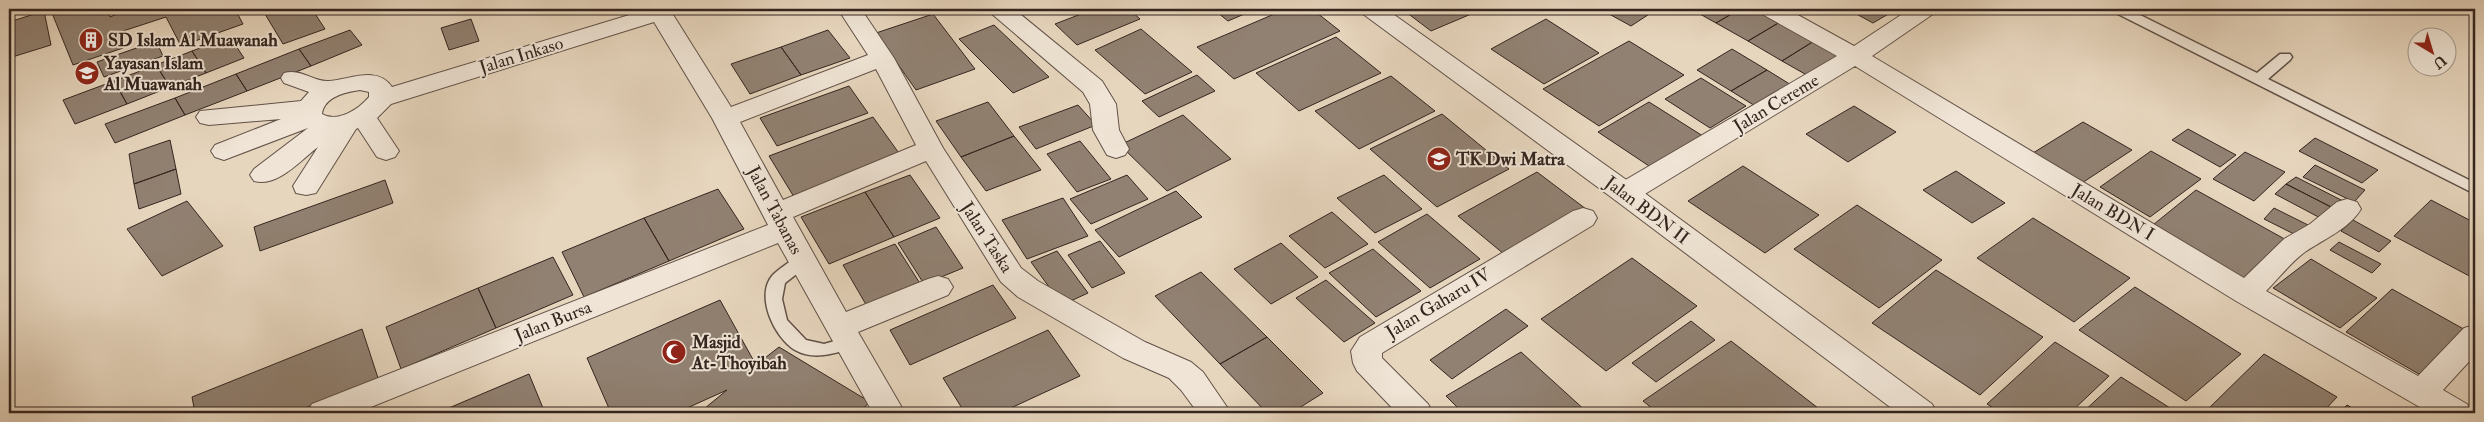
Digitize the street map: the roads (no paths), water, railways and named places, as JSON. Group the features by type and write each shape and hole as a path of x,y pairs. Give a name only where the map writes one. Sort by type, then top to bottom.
{"street":[{"name":"Jalan Taska","path":"850,9 882,58 931,149 1011,275 1020,284 1134,350 1180,370 1192,381 1216,413"},
{"path":"1000,9 1093,87 1103,104 1106,130 1116,149"},
{"name":"Jalan BDN II","path":"1371,9 1921,413"},
{"name":"Jalan BDN I","path":"1770,9 1854,56 2246,293 2456,413"},
{"name":"Jalan Cereme","path":"1625,194 1854,56 1925,9"},
{"name":"Jalan Inkaso","path":"382,98 661,11"},
{"name":"Jalan Tabanas","path":"661,11 725,118 802,261 889,413"},
{"path":"725,118 882,58"},
{"path":"292,78 328,90"},
{"path":"224,151 331,118 376,107 382,98 381,89 373,84 360,82 344,84 328,90 316,99 331,118 386,151"},
{"path":"210,117 331,118"},
{"path":"263,175 331,118"},
{"path":"306,186 331,118"},
{"name":"Jalan Bursa","path":"338,410 781,221 931,149"},
{"path":"2246,293 2294,246 2320,231 2347,209"},
{"name":"Jalan Gaharu IV","path":"1417,413 1368,363 1366,351 1371,345 1488,272 1583,218"},
{"path":"844,335 938,287"},
{"path":"2421,393 2475,336"}],"lane":[{"path":"2119,9 2475,189"},
{"path":"2259,79 2285,57"},
{"path":"802,261 778,280 774,300 779,323 801,344 824,350 844,335"}],"place":[{"name":"SD Islam Al Muawanah","path":"91,40"},
{"name":"Yayasan Islam Al Muawanah","path":"87,73"},
{"name":"TK Dwi Matra","path":"1439,159"},
{"name":"Masjid At-Thoyibah","path":"674,352"}]}
